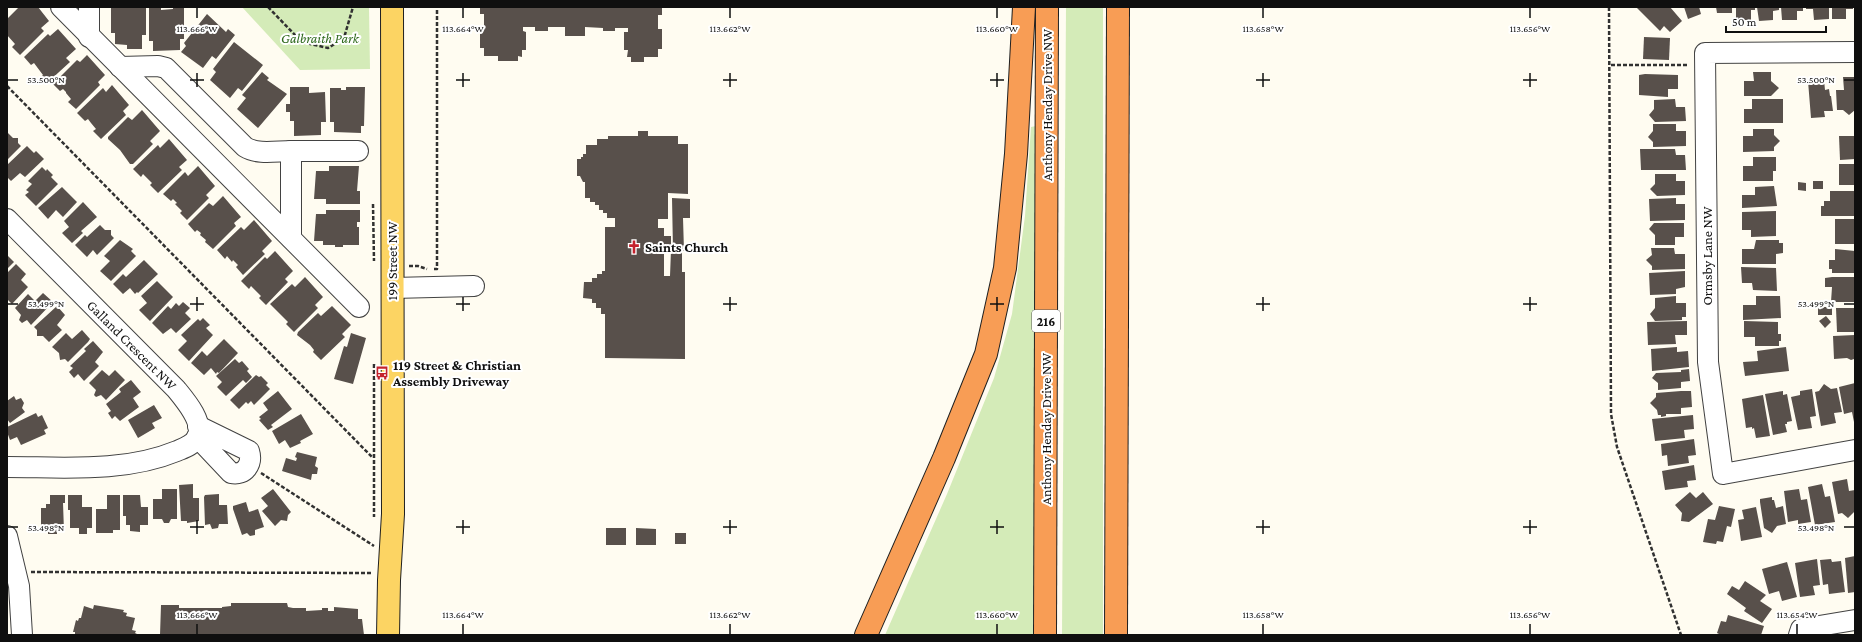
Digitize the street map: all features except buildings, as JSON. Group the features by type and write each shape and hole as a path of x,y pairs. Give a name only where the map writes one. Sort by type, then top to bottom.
{"highway":[{"path":"866,635 944,458 987,347 1005,268 1011,213 1024,7"},
{"name":"Anthony Henday Drive NW","path":"1045,635 1047,7"},
{"path":"1116,635 1118,7"}],"main road":[{"name":"199 Street NW","path":"388,635 389,580 383,519 393,288 383,266 392,7"},
{"name":"199 Street NW","path":"383,519 399,577 400,635"}],"street":[{"path":"61,7 89,37 359,307"},
{"path":"89,7 89,37"},
{"path":"1705,65 1705,53 1855,52"},
{"name":"Ormsby Lane NW","path":"1705,65 1708,362 1722,474 1855,450"},
{"path":"120,67 158,66 166,68 245,147 251,151 358,151"},
{"path":"291,152 291,238"},
{"name":"Galland Crescent NW","path":"7,219 176,390 191,409 198,432"},
{"path":"393,288 474,286"},
{"path":"7,467 101,466 138,463 155,459 185,448 192,443 198,432 249,451 249,465"},
{"path":"7,536 19,586 22,635"},
{"path":"1799,635 1802,629 1855,620"}],"path":[{"path":"268,7 302,39 316,47 328,48 344,38 353,7"},
{"path":"373,256 383,266 418,266 426,269 437,269 437,7"},
{"path":"1610,7 1611,414 1613,430 1681,635"},
{"path":"1611,65 1705,65"},
{"path":"7,86 373,458"},
{"path":"374,358 373,458 383,519"},
{"path":"249,465 374,546"},
{"path":"374,539 374,553"},
{"path":"373,566 373,581"},
{"path":"35,572 373,573"}],"green space":[{"name":"Galbraith Park","path":"242,7 369,7 370,69 300,70"},
{"path":"1066,7 1103,7 1103,635 1062,635"},
{"path":"1036,126 1034,635 885,635 947,494 994,378 1012,314 1025,216 1031,127"}],"place":[{"name":"Saints Church","path":"634,247"},
{"name":"119 Street & Christian Assembly Driveway","path":"382,373"}]}
